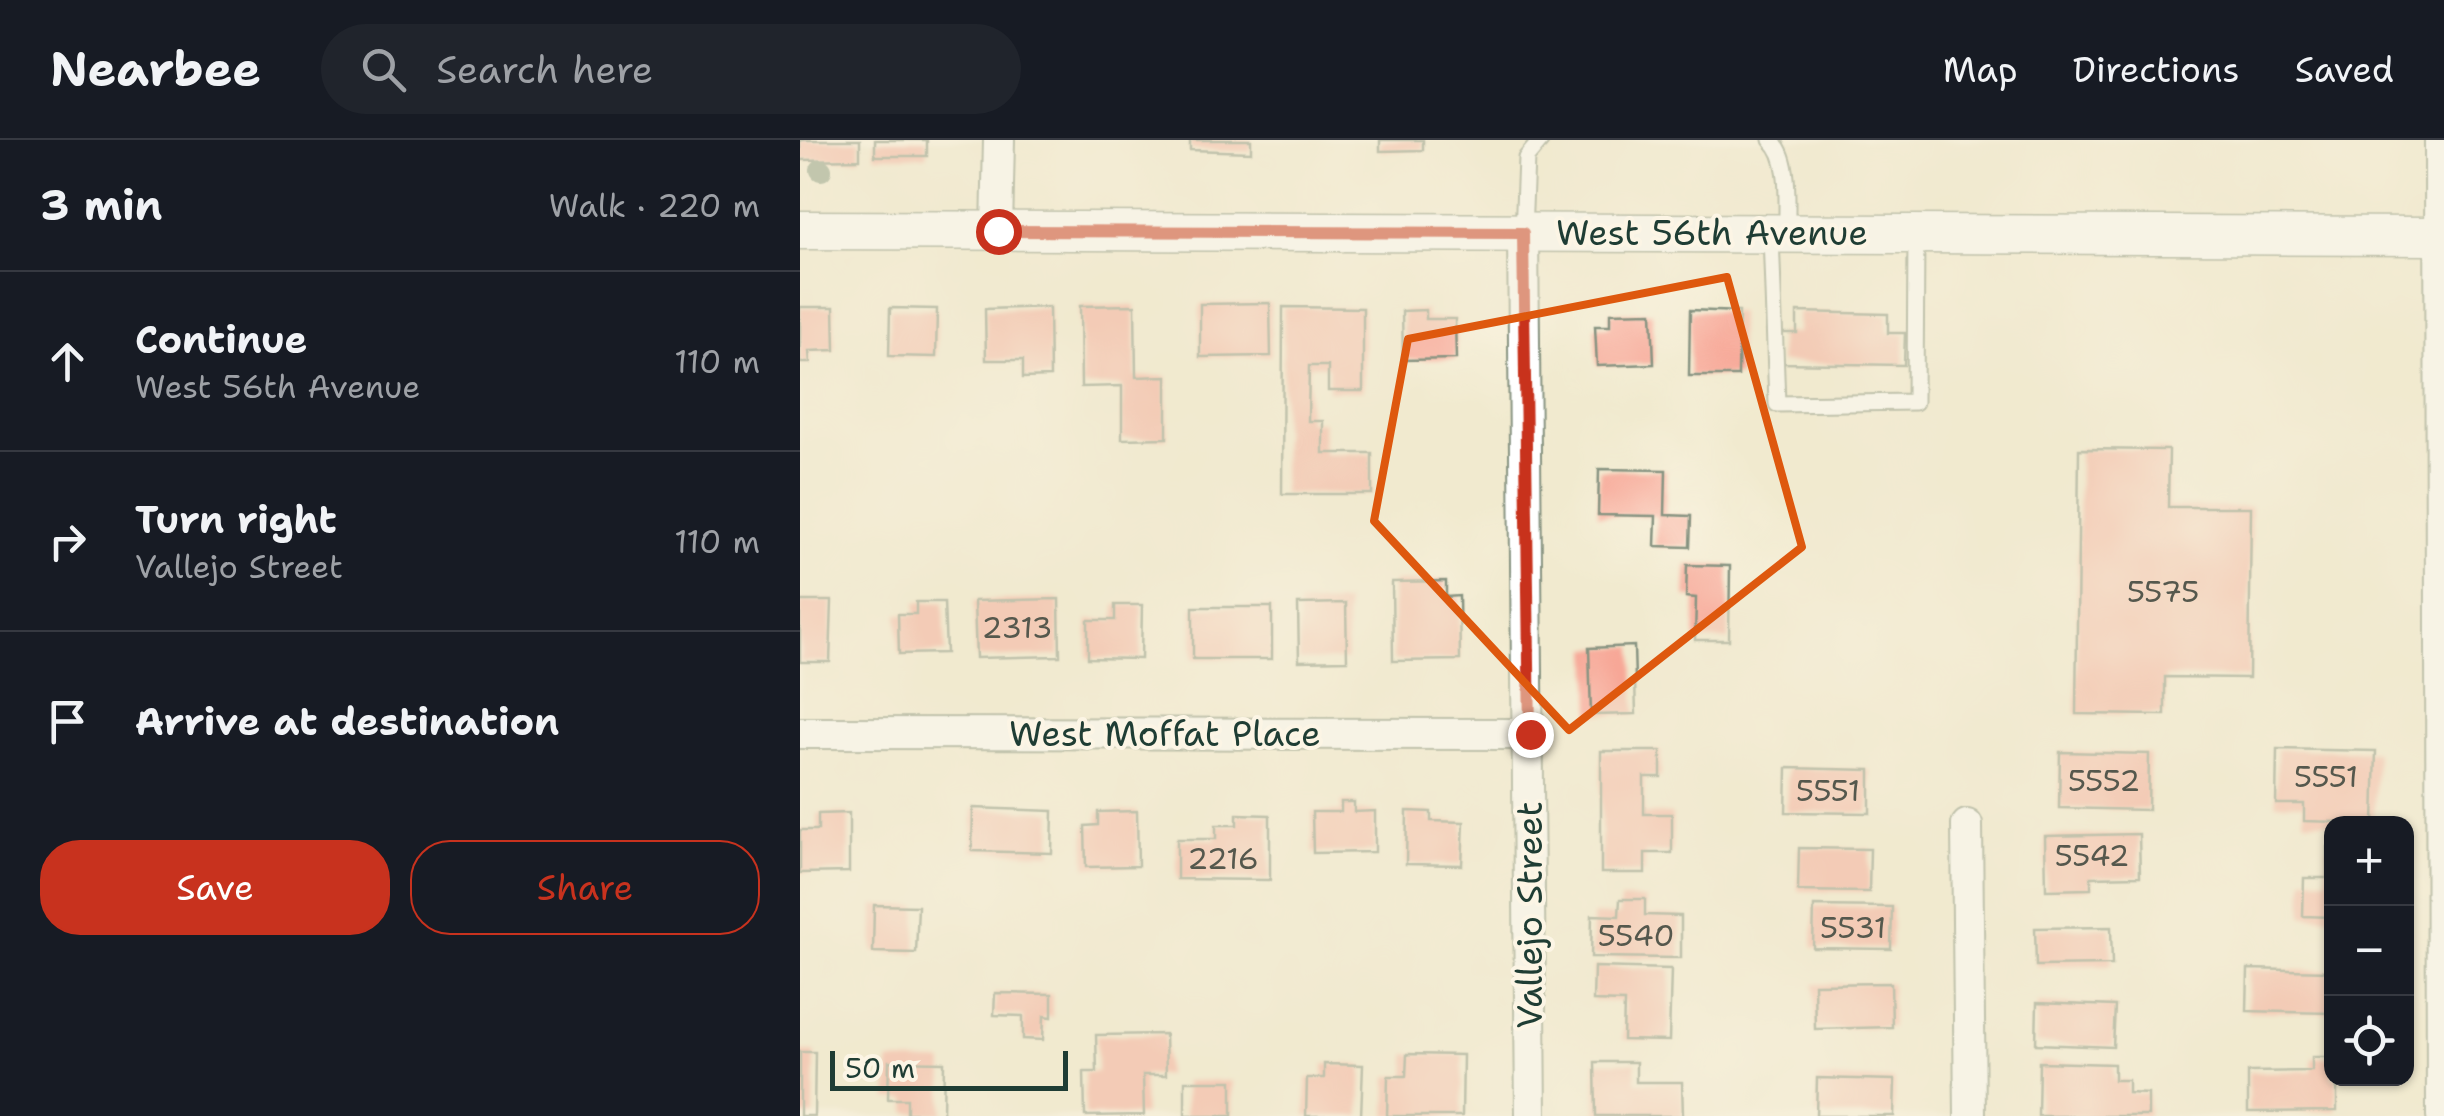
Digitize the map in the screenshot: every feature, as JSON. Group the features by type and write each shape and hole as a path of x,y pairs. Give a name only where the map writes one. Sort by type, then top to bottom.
{"street":[{"path":"998,231 999,140"},
{"path":"2440,140 2442,1116"},
{"name":"West 56th Avenue","path":"800,230 2442,236"},
{"name":"Vallejo Street","path":"1523,233 1531,1116"},
{"name":"West Moffat Place","path":"800,733 1530,734"},
{"path":"1968,825 1970,1116"}],"lane":[{"path":"1523,233 1526,158 1541,140"},
{"path":"1771,140 1779,148 1784,170 1779,234 1777,404 1915,402 1916,233"}],"highlighted area":[{"path":"1727,277 1802,547 1569,730 1374,521 1408,339"}],"building":[{"path":"800,140 860,140 860,159 800,160"},
{"path":"875,140 927,140 927,156 875,156"},
{"path":"1190,140 1251,140 1251,152 1190,150"},
{"path":"1380,140 1423,140 1423,150 1380,151"},
{"path":"1270,303 1271,356 1200,357 1200,304"},
{"path":"1135,305 1136,377 1167,376 1167,438 1122,439 1122,386 1081,387 1080,306"},
{"path":"800,307 834,307 835,350 809,351 810,363 800,363"},
{"path":"1049,307 1050,377 1023,378 1023,360 986,360 985,309"},
{"path":"1283,307 1363,308 1363,391 1328,391 1328,366 1309,366 1308,421 1323,421 1323,453 1372,453 1372,494 1282,494"},
{"path":"890,308 937,309 936,357 889,356"},
{"path":"1426,310 1426,319 1455,319 1456,359 1403,360 1402,311"},
{"path":"1690,310 1739,312 1738,376 1689,376"},
{"path":"1652,312 1654,364 1597,366 1595,326 1610,326 1610,313"},
{"path":"1797,312 1888,314 1888,333 1905,333 1904,365 1779,363 1779,333 1797,333"},
{"path":"2079,449 2169,450 2168,507 2251,507 2249,678 2165,677 2165,715 2076,714"},
{"path":"1599,469 1666,470 1665,515 1691,516 1690,547 1655,546 1656,516 1598,515"},
{"path":"1687,565 1730,566 1729,640 1695,640 1696,598 1686,597"},
{"path":"1446,581 1446,597 1459,596 1460,660 1393,661 1392,582"},
{"path":"1059,599 1060,656 976,658 974,601"},
{"path":"800,601 832,601 830,662 800,662"},
{"path":"916,602 944,602 946,653 899,654 898,614 916,614"},
{"path":"1346,603 1347,660 1299,661 1298,604"},
{"path":"1115,605 1142,605 1141,659 1088,658 1088,620 1115,620"},
{"path":"1193,607 1272,607 1272,659 1193,659"},
{"path":"1634,646 1636,714 1591,715 1589,648"},
{"path":"2277,749 2376,751 2374,816 2324,816 2324,822 2304,821 2304,804 2276,804"},
{"path":"1601,751 1661,751 1661,777 1644,777 1644,814 1672,814 1672,853 1645,853 1645,873 1601,873"},
{"path":"2060,752 2149,754 2148,810 2059,808"},
{"path":"1787,768 1870,770 1870,813 1786,812"},
{"path":"1341,802 1354,802 1354,812 1375,811 1375,852 1313,853 1312,812 1341,812"},
{"path":"973,808 1053,811 1052,853 972,851"},
{"path":"1137,811 1138,866 1086,867 1085,826 1098,825 1098,812"},
{"path":"1407,811 1431,812 1431,821 1464,822 1462,865 1406,864"},
{"path":"849,813 849,872 800,873 800,830 818,830 818,814"},
{"path":"1237,814 1270,815 1270,880 1177,879 1177,839 1216,839 1216,825 1237,825"},
{"path":"2139,834 2140,876 2091,877 2091,889 2046,890 2045,836"},
{"path":"1799,848 1870,849 1869,892 1798,891"},
{"path":"2304,878 2324,878 2324,917 2303,916"},
{"path":"1620,899 1645,899 1645,915 1681,916 1681,958 1591,957 1592,915 1619,916"},
{"path":"874,905 918,906 916,953 873,952"},
{"path":"1814,906 1892,907 1891,949 1813,948"},
{"path":"2111,927 2112,965 2036,966 2035,928"},
{"path":"1594,967 1671,969 1669,1041 1623,1040 1624,1002 1593,1001"},
{"path":"2248,969 2324,971 2324,1013 2247,1011"},
{"path":"1891,983 1892,1027 1815,1029 1814,984"},
{"path":"995,993 1052,994 1052,1017 1044,1016 1043,1040 1023,1039 1023,1016 994,1015"},
{"path":"2037,1003 2115,1006 2113,1047 2036,1044"},
{"path":"1165,1034 1166,1075 1143,1075 1144,1115 1085,1116 1084,1072 1097,1072 1096,1035"},
{"path":"800,1052 815,1052 814,1116 800,1116"},
{"path":"1407,1054 1463,1055 1462,1116 1387,1116 1388,1076 1406,1076"},
{"path":"2312,1057 2324,1057 2324,1086 2337,1086 2337,1111 2248,1112 2248,1072 2312,1071"},
{"path":"889,1061 944,1062 943,1114 907,1113 907,1099 888,1099"},
{"path":"1595,1062 1636,1062 1636,1082 1682,1082 1683,1116 1596,1116"},
{"path":"2039,1062 2114,1064 2114,1080 2128,1080 2128,1093 2148,1094 2148,1116 2038,1116"},
{"path":"1324,1064 1363,1065 1361,1116 1306,1116 1307,1078 1324,1078"},
{"path":"1817,1078 1895,1080 1894,1116 1816,1116"},
{"path":"1185,1081 1232,1081 1232,1116 1185,1116"}],"route":[{"path":"998,231 1523,233 1530,734"}]}
